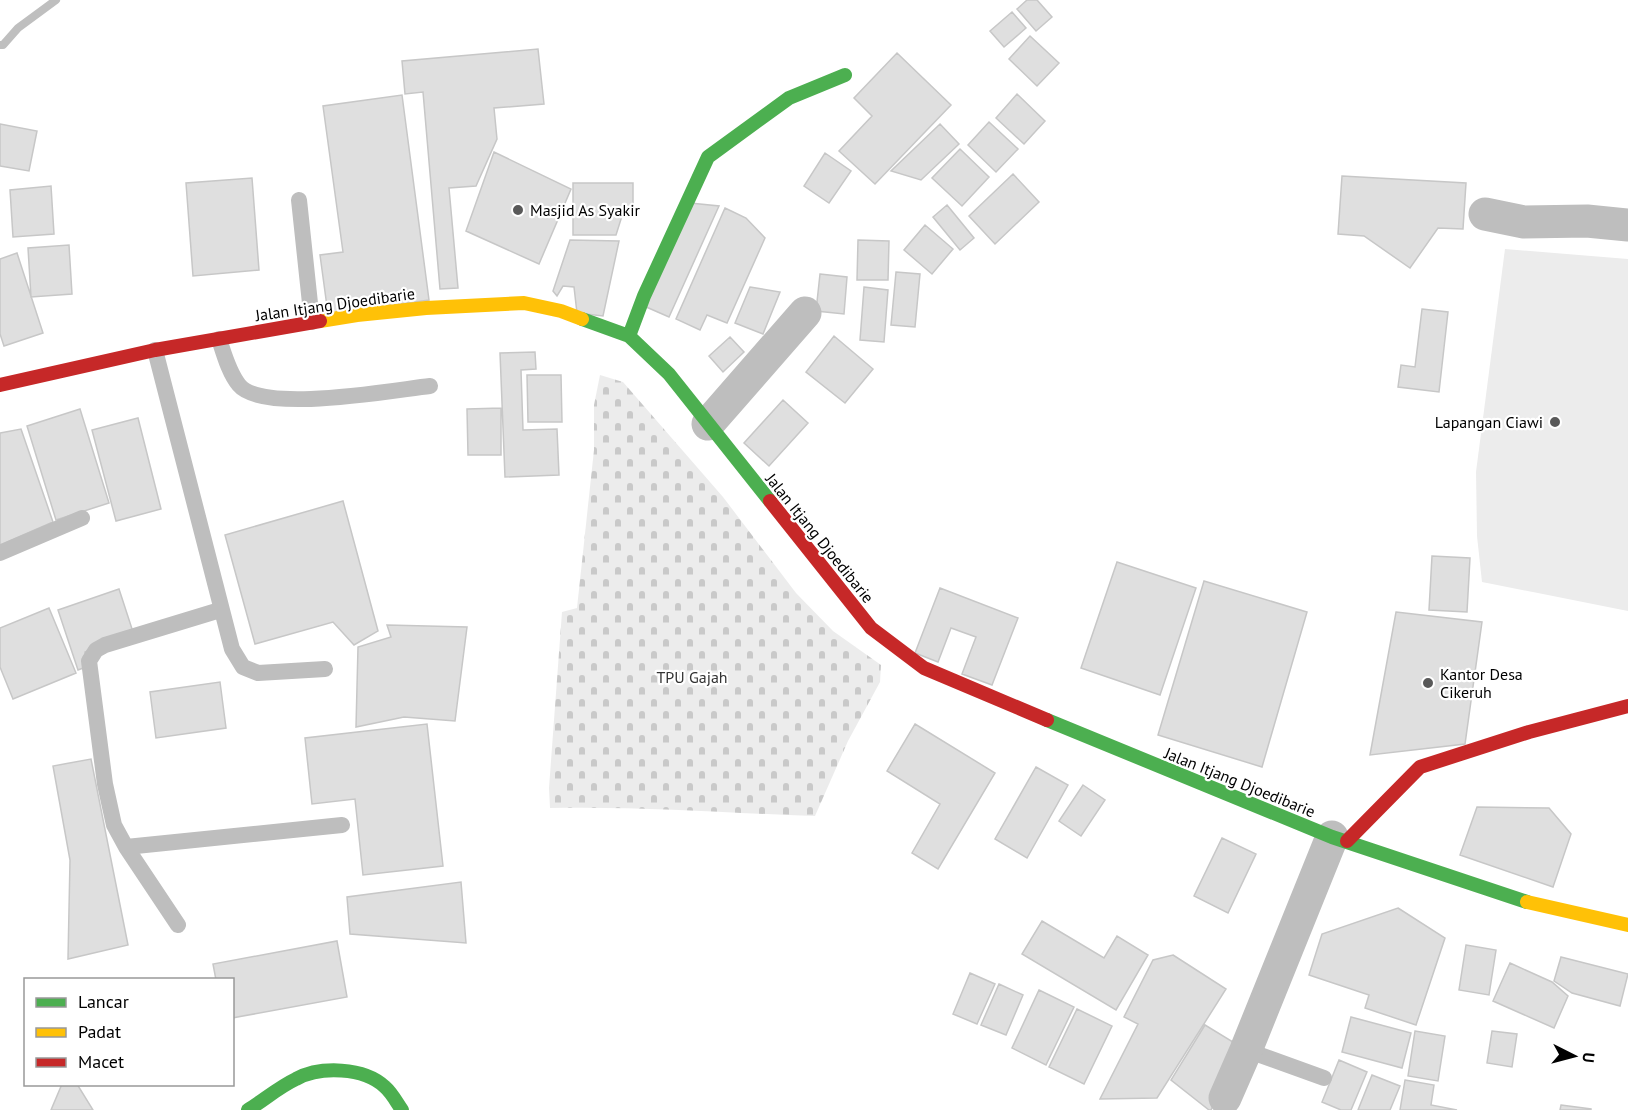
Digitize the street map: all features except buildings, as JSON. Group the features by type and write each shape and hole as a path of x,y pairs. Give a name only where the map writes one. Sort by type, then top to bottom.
{"main road":[{"path":"629,336 644,296 708,157 789,98 845,75"},
{"name":"Jalan Itjang Djoedibarie","path":"0,385 155,350 357,315 426,308 525,303 561,311 629,336 669,374 871,628 924,668 1104,745 1340,839 1525,902 1628,925"},
{"path":"1340,839 1420,767 1529,732 1628,706"},
{"path":"248,1110 297,1078 330,1070 344,1070 360,1073 385,1087 402,1110"}],"street":[{"path":"1485,214 1524,222 1587,221 1628,225"},
{"path":"708,424 805,313"},
{"path":"1225,1098 1340,839"}],"lane":[{"path":"299,200 312,322"},
{"path":"219,339 239,386 251,394 271,399 309,399 430,386"},
{"path":"155,350 220,610 232,649 243,667 258,673 326,669"},
{"path":"0,553 82,518"},
{"path":"178,925 114,825 95,723 89,661 91,655 105,645 220,610"},
{"path":"126,847 342,825"},
{"path":"1246,1050 1324,1078"}],"green space":[{"name":"Lapangan Ciawi","path":"1505,249 1628,259 1628,611 1482,582 1477,536 1476,472"},
{"name":"TPU Gajah","path":"600,375 623,382 723,497 796,593 833,631 881,665 880,682 848,741 815,816 649,809 550,808 549,788 562,612 577,608 594,450 594,405"}],"waterway":[{"path":"0,45 3,45 18,28 56,0"}],"traffic: fast":[{"path":"629,336 644,296 708,157 789,98 845,75"},
{"path":"582,319 629,336 669,374 770,501"},
{"path":"1047,720 1332,837 1527,902"},
{"path":"248,1110 296,1079 317,1072 329,1071 354,1072 376,1080 388,1089 402,1110"}],"traffic: slow":[{"path":"320,321 426,308 524,303 561,311 582,319"},
{"path":"1527,902 1628,925"}],"traffic: jam":[{"path":"0,385 155,350 320,321"},
{"path":"770,501 871,628 924,668 1047,720"},
{"path":"1347,841 1420,767 1529,732 1628,706"}],"place":[{"name":"Masjid As Syakir","path":"518,210"},
{"name":"Lapangan Ciawi","path":"1555,422"},
{"name":"Kantor Desa Cikeruh","path":"1428,683"}]}
